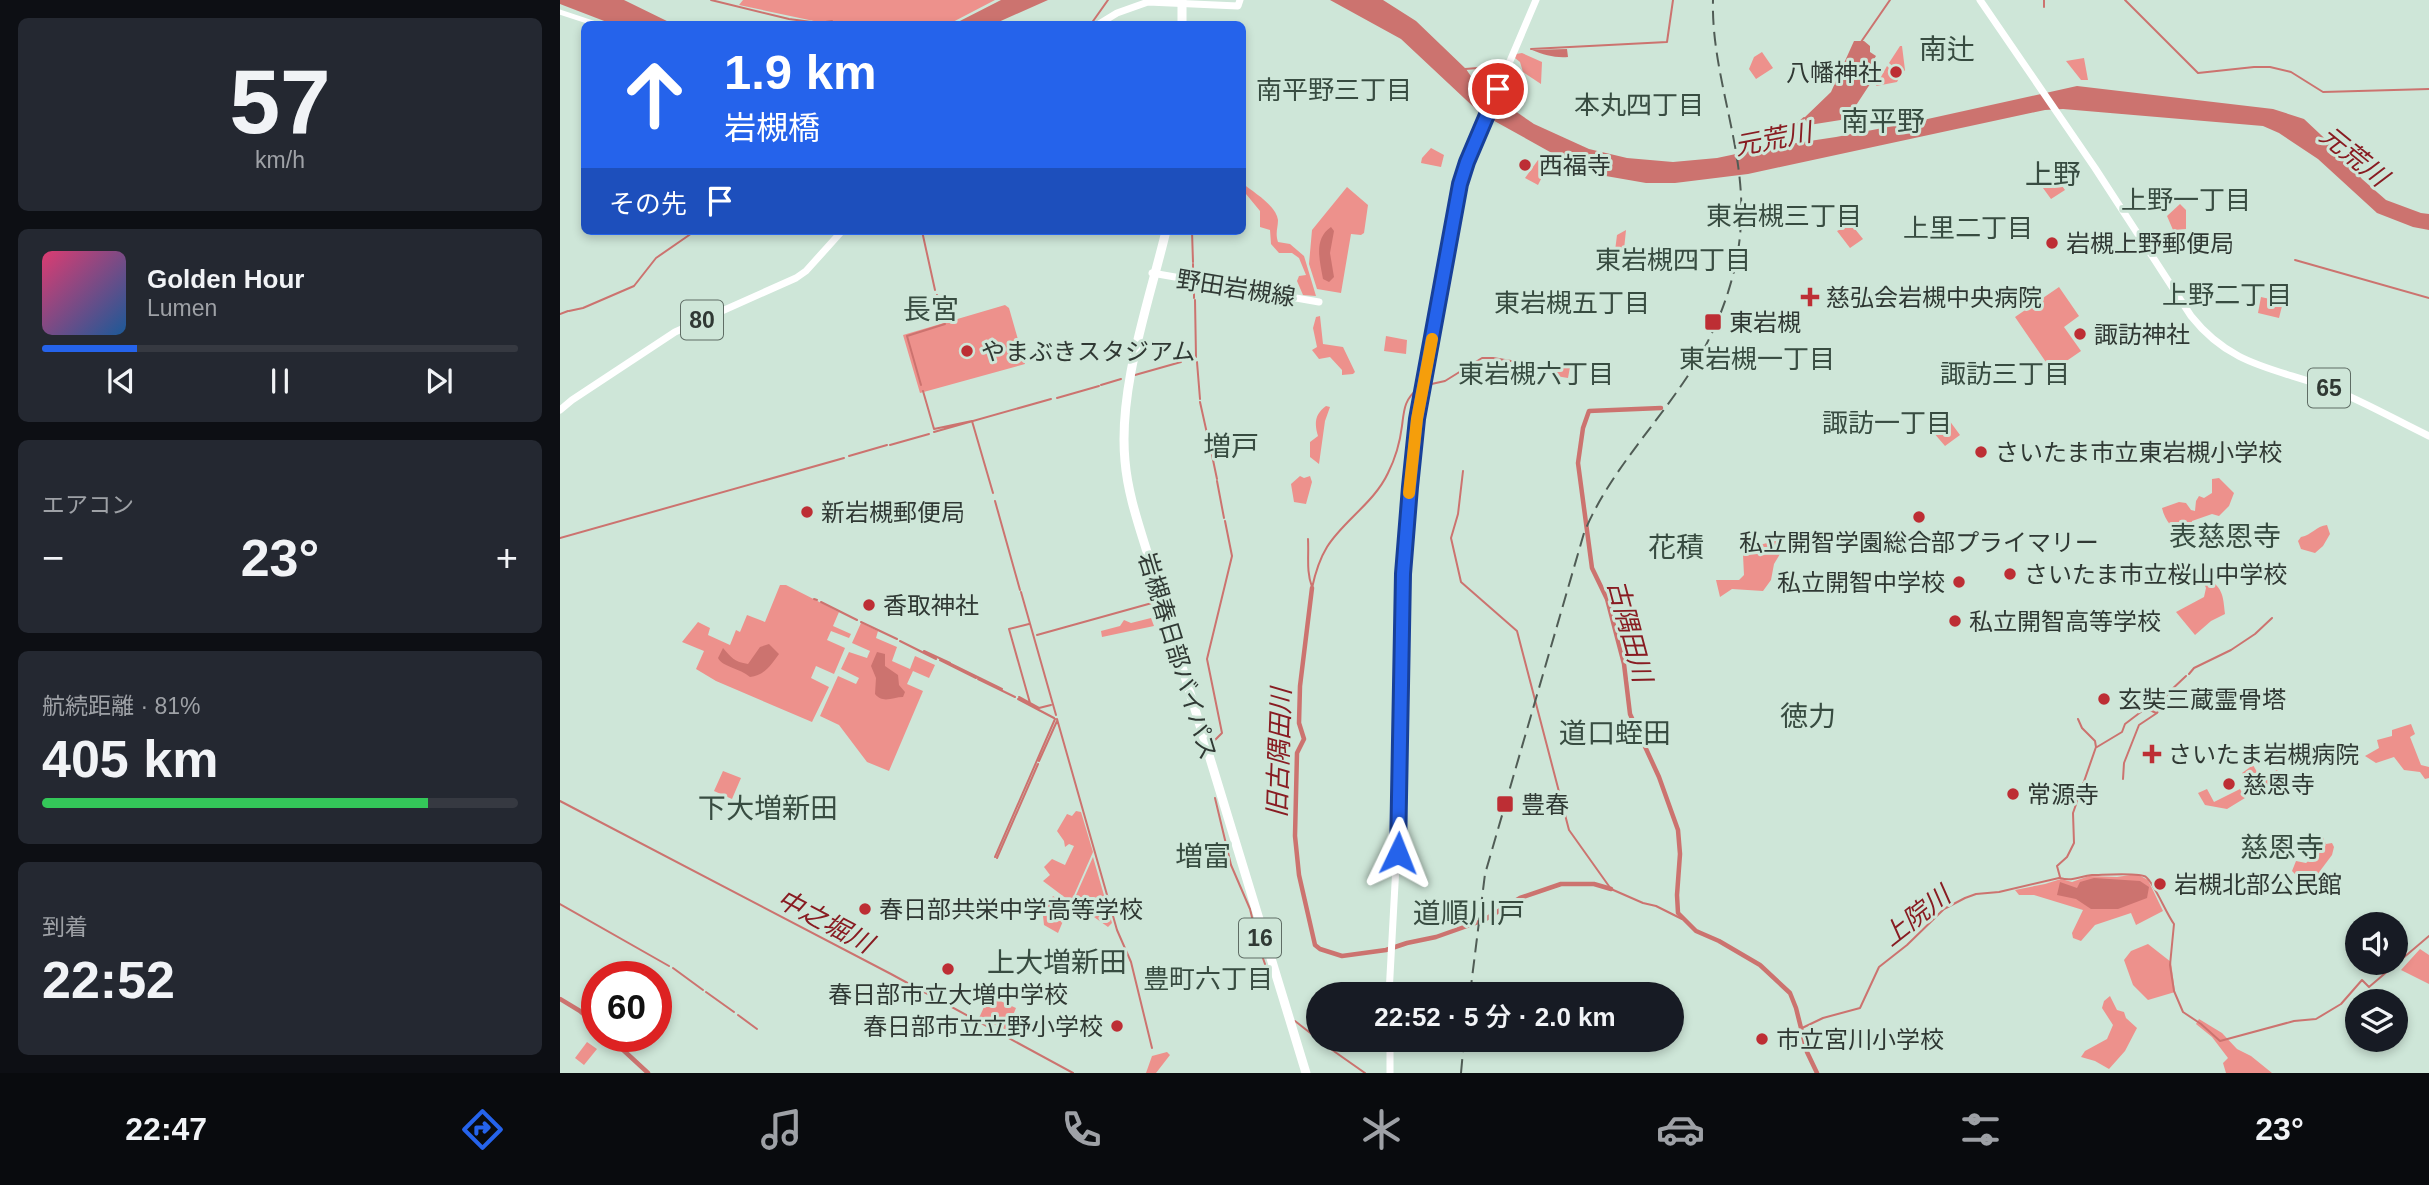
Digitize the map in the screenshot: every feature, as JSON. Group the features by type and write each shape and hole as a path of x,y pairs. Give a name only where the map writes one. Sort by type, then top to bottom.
{"highway":[{"path":"1180,1 1181,21"},
{"name":"岩槻春日部バイパス","path":"1163,235 1124,399 1120,452 1146,562 1304,1073"}],"main road":[{"path":"1103,21 1148,2 1180,1 1238,6 1240,0"},
{"path":"1389,982 1400,792 1404,552 1417,419 1460,184 1536,0"},
{"name":"65","path":"1980,0 2106,184 2191,316 2209,337 2249,362 2340,392 2429,436"},
{"path":"560,12 587,21"},
{"name":"80","path":"560,410 675,332 796,278 806,271 838,235"},
{"name":"野田岩槻線","path":"1154,274 1319,302"},
{"path":"1390,1052 1390,1073"}],"shaded area":[{"path":"560,0 624,0 667,21 604,21 560,4"},
{"path":"743,0 995,0 955,21 814,21 739,5"},
{"path":"1001,0 1048,0 1001,21 960,21"},
{"path":"1330,0 1383,0 1416,21 1466,69 1481,91 1534,124 1589,149 1627,158 1673,162 1717,158 1914,122 2077,86 2273,109 2304,119 2386,200 2429,214 2429,230 2413,227 2377,213 2318,159 2279,133 2263,126 2063,109 2045,110 1748,174 1675,183 1646,183 1600,175 1568,162 1480,113 1401,39"},
{"path":"1854,41 1864,41 1870,46 1870,52 1876,56 1868,69 1876,75 1847,119 1809,125 1804,118 1831,92"},
{"path":"1900,46 1905,70 1902,74 1889,63"},
{"path":"1567,49 1568,57 1550,56 1532,50"},
{"path":"1762,52 1773,68 1756,79 1749,69 1754,57"},
{"path":"1522,53 1542,62 1541,84 1523,72 1520,62 1515,58 1516,54"},
{"path":"2084,58 2088,80 2081,80 2066,61"},
{"path":"1887,66 1899,78 1897,82 1876,86"},
{"path":"1431,148 1444,155 1441,167 1421,163"},
{"path":"1538,160 1548,165 1538,185 1525,178"},
{"path":"2057,179 2065,190 2051,199 2043,188"},
{"path":"1246,186 1263,199 1276,214 1278,242 1290,244 1304,256 1316,296 1303,295 1297,281 1299,276 1306,275 1299,258 1292,253 1279,253 1271,244 1270,230 1260,227 1260,211 1246,194"},
{"path":"1347,187 1368,205 1364,233 1351,234 1341,293 1317,289 1309,264 1312,230"},
{"path":"2180,204 2186,210 2186,229 2173,230 2167,216"},
{"path":"1851,224 1863,239 1850,248 1837,231"},
{"path":"1331,227 1334,231 1330,253 1334,277 1329,282 1323,279 1319,251 1325,232"},
{"path":"1626,230 1623,259 1614,259 1617,235"},
{"path":"2059,287 2079,316 2064,327 2081,351 2052,371 2015,317"},
{"path":"2261,297 2283,302 2279,318 2258,313"},
{"path":"1005,305 1009,308 1025,364 920,393 903,335"},
{"path":"1320,316 1323,344 1343,347 1355,372 1353,374 1342,375 1342,370 1330,357 1319,359 1312,350 1317,347 1313,328 1316,317"},
{"path":"1386,336 1407,340 1406,354 1384,351"},
{"path":"1551,364 1570,367 1568,378 1550,375"},
{"path":"1326,406 1330,407 1325,421 1319,464 1310,457 1310,442 1318,436 1316,419"},
{"path":"1949,420 1960,435 1945,446 1933,432"},
{"path":"1300,476 1310,476 1312,482 1306,504 1294,502 1291,484"},
{"path":"2219,478 2234,493 2229,506 2219,516 2212,514 2192,521 2191,525 2196,532 2191,541 2185,543 2185,536 2170,525 2162,508 2179,502 2186,503 2195,511 2199,496 2204,498 2212,493 2212,479"},
{"path":"2327,525 2330,534 2323,546 2315,553 2301,549 2298,541 2301,537"},
{"path":"1776,541 1783,549 1774,564 1771,580 1763,591 1732,589 1720,597 1716,580 1739,580 1744,575 1743,555 1763,544"},
{"path":"2205,577 2221,592 2225,614 2211,621 2195,635 2176,612 2204,597 2206,588 2202,579"},
{"path":"780,585 786,585 839,612 833,626 851,634 849,638 831,631 827,640 845,648 834,674 816,666 811,678 829,687 812,722 716,681 696,669 704,651 682,642 698,622 710,628 708,635 730,645 736,630 740,632 747,615 765,622"},
{"path":"1151,618 1154,626 1102,637 1101,631 1120,626 1124,620 1131,623"},
{"path":"861,623 878,631 876,638 897,647 892,661 910,669 915,656 935,665 929,678 913,671 907,684 923,691 889,771 867,762 839,725 820,716 838,676 856,684 859,678 841,669 849,652 867,658 870,651 852,643"},
{"path":"769,644 779,654 768,668 756,676 750,677 723,664 718,658 723,648 736,660 748,664 760,647"},
{"path":"877,652 885,654 885,666 898,675 899,685 905,692 903,697 885,699 875,694 876,678 871,666"},
{"path":"2411,724 2415,734 2410,737 2421,765 2429,767 2429,778 2425,779 2420,772 2404,770 2394,757 2376,763 2365,756 2379,748 2377,740 2392,736 2392,730"},
{"path":"2253,765 2257,772 2268,775 2277,770 2283,779 2273,789 2249,796 2244,788 2248,784 2242,773"},
{"path":"723,771 741,778 732,799 714,791"},
{"path":"2207,789 2214,802 2240,789 2245,798 2227,809 2205,805 2198,793"},
{"path":"1076,811 1081,812 1093,852 1071,902 1043,881 1050,875 1044,867 1052,859 1065,865 1074,846 1069,844 1065,847 1057,831 1067,814 1072,816"},
{"path":"2322,835 2326,844 2332,843 2334,847 2332,855 2311,883 2301,880 2292,871 2296,861 2306,863 2320,851 2313,838"},
{"path":"1093,857 1112,923 1108,927 1073,902"},
{"path":"2137,874 2148,880 2163,911 2136,925 2131,913 2095,925 2081,941 2073,938 2072,933 2083,910 2034,895 2019,895 2015,890 2061,879 2072,882 2089,876 2117,877"},
{"path":"2094,878 2140,881 2149,887 2147,898 2118,909 2091,909 2076,899 2057,895 2060,882 2077,888 2080,882"},
{"path":"1053,896 1069,907 1058,933 1044,925 1043,916"},
{"path":"2148,944 2171,962 2175,992 2148,1000 2133,985 2124,960 2131,951"},
{"path":"2420,949 2429,955 2429,984 2408,974 2408,962"},
{"path":"989,996 1016,1008 1007,1030 979,1018"},
{"path":"2110,996 2117,1010 2124,1012 2126,1018 2137,1028 2125,1051 2109,1069 2081,1057 2085,1051 2107,1039 2113,1025 2102,1008 2104,1001"},
{"path":"2199,1019 2222,1033 2237,1049 2251,1056 2272,1073 2226,1073 2223,1063 2228,1058 2212,1037 2196,1024"},
{"path":"581,1050 595,1052 584,1065 575,1058"},
{"path":"1167,1052 1170,1055 1156,1073 1146,1073 1152,1056"}],"waterway":[{"path":"711,0 804,21"},
{"path":"1093,21 1108,0"},
{"path":"1531,49 1667,42 1673,0"},
{"path":"1861,42 1890,0"},
{"path":"2044,0 2044,7"},
{"path":"2125,0 2198,73 2270,67 2291,72 2323,92 2429,89"},
{"path":"1465,69 1478,68"},
{"name":"元荒川","path":"1772,147 1804,118"},
{"path":"569,311 583,308 634,286 656,258 689,235"},
{"path":"923,235 935,290"},
{"path":"1192,235 1193,262"},
{"path":"2295,260 2429,298"},
{"path":"1193,264 1193,276"},
{"path":"1194,285 1194,298"},
{"path":"937,295 944,321"},
{"path":"1195,300 1196,357"},
{"path":"560,314 568,311"},
{"path":"921,385 907,336 945,324"},
{"name":"旧古隅田川","path":"1427,385 1445,381 1482,358 1517,362"},
{"path":"1135,375 1181,362"},
{"path":"1197,362 1200,399"},
{"path":"1101,385 1121,379"},
{"path":"1057,398 1099,386"},
{"name":"旧古隅田川","path":"1312,588 1327,547 1375,494 1388,473 1399,444 1406,406 1418,389"},
{"path":"923,391 934,429 972,421 993,493"},
{"path":"934,432 1051,399"},
{"path":"1200,402 1208,438"},
{"name":"古隅田川","path":"1661,408 1589,411 1583,428 1578,463 1592,568 1607,599 1624,664 1630,714 1659,777 1678,830 1678,913 1696,931 1760,965 1790,993 1807,1052 1817,1073"},
{"path":"890,445 929,434"},
{"path":"1209,441 1217,479"},
{"path":"849,456 887,445"},
{"path":"560,538 844,458"},
{"path":"1463,471 1458,514 1451,538 1461,582 1517,631 1569,830 1611,889 1682,919"},
{"path":"1217,481 1224,518"},
{"path":"995,501 1020,590"},
{"path":"1210,745 1222,733 1207,659 1232,556 1225,521"},
{"path":"1308,539 1308,569 1312,587"},
{"name":"旧古隅田川","path":"1312,588 1300,686 1299,723 1304,739 1297,753 1295,836 1299,875 1315,945 1342,956 1386,950 1436,937 1484,920 1520,898 1561,884 1594,884 1611,889"},
{"path":"1021,592 1056,715"},
{"path":"821,602 857,620"},
{"path":"1037,635 1152,603"},
{"name":"上院川","path":"2189,674 2194,668 2231,650 2255,634 2272,618"},
{"path":"861,622 897,639"},
{"path":"1029,624 1009,629 1030,703"},
{"path":"900,641 936,659"},
{"path":"924,651 950,663"},
{"path":"940,660 976,678"},
{"path":"951,664 1002,689"},
{"name":"上院川","path":"2123,779 2124,763 2139,725 2157,713 2168,693 2186,676"},
{"path":"978,679 1015,697"},
{"path":"1019,697 1039,708 1051,705"},
{"path":"1018,699 1054,718"},
{"path":"2097,747 2122,732 2125,724 2146,708 2156,713"},
{"path":"995,857 1055,719"},
{"path":"1057,719 1117,930 1131,962 1152,1048"},
{"name":"上院川","path":"2060,877 2057,866 2067,857 2074,843 2073,813 2096,747 2095,741 2082,728 2078,719"},
{"path":"1039,761 1057,721"},
{"path":"997,858 1038,764"},
{"path":"1215,798 1231,865 1250,909 1259,946"},
{"name":"中之堀川","path":"560,801 891,974 1073,1073"},
{"path":"2060,878 2121,874 2146,877 2174,924 2170,965 2174,991 2183,1012 2220,1041 2294,1021 2316,1019 2341,1004 2362,980 2369,987 2429,936"},
{"name":"上院川","path":"1800,1029 1823,1018 1860,1008 1879,967 1907,945 1944,909 1976,894 1999,892 2059,878"},
{"path":"560,904 660,961"},
{"path":"1260,950 1265,964"},
{"path":"673,968 703,990"},
{"path":"706,992 734,1012"},
{"path":"560,999 581,1012"},
{"path":"738,1015 757,1029"},
{"path":"1295,1021 1306,1030"},
{"path":"625,1052 648,1073"},
{"path":"1335,1052 1365,1073"}],"railway":[{"path":"1472,982 1485,874 1584,533 1616,474 1695,365 1715,327 1736,264 1741,193 1717,55 1713,0"},
{"path":"1461,1073 1463,1052"}],"slow traffic":[{"path":"1409,493 1417,419 1432,339"}],"place":[{"name":"八幡神社","path":"1896,72"},
{"name":"西福寺","path":"1525,165"},
{"name":"岩槻上野郵便局","path":"2052,243"},
{"name":"慈弘会岩槻中央病院","path":"1810,297"},
{"name":"東岩槻","path":"1713,322"},
{"name":"諏訪神社","path":"2080,334"},
{"name":"やまぶきスタジアム","path":"967,351"},
{"name":"さいたま市立東岩槻小学校","path":"1981,452"},
{"name":"新岩槻郵便局","path":"807,512"},
{"name":"私立開智学園総合部プライマリー","path":"1919,517"},
{"name":"さいたま市立桜山中学校","path":"2010,574"},
{"name":"私立開智中学校","path":"1959,582"},
{"name":"香取神社","path":"869,605"},
{"name":"私立開智高等学校","path":"1955,621"},
{"name":"玄奘三蔵霊骨塔","path":"2104,699"},
{"name":"さいたま岩槻病院","path":"2152,754"},
{"name":"慈恩寺","path":"2229,784"},
{"name":"常源寺","path":"2013,794"},
{"name":"豊春","path":"1505,804"},
{"name":"岩槻北部公民館","path":"2160,884"},
{"name":"春日部共栄中学高等学校","path":"865,909"},
{"name":"春日部市立大増中学校","path":"948,969"},
{"name":"春日部市立立野小学校","path":"1117,1026"},
{"name":"市立宮川小学校","path":"1762,1039"}],"district":[{"name":"南辻","path":"1947,49"},
{"name":"南平野三丁目","path":"1334,90"},
{"name":"本丸四丁目","path":"1639,105"},
{"name":"南平野","path":"1883,121"},
{"name":"上野","path":"2053,174"},
{"name":"上野一丁目","path":"2186,200"},
{"name":"東岩槻三丁目","path":"1784,216"},
{"name":"上里二丁目","path":"1968,228"},
{"name":"東岩槻四丁目","path":"1673,260"},
{"name":"上野二丁目","path":"2227,295"},
{"name":"東岩槻五丁目","path":"1572,303"},
{"name":"長宮","path":"931,309"},
{"name":"東岩槻一丁目","path":"1757,359"},
{"name":"東岩槻六丁目","path":"1536,374"},
{"name":"諏訪三丁目","path":"2005,374"},
{"name":"諏訪一丁目","path":"1887,423"},
{"name":"増戸","path":"1231,446"},
{"name":"表慈恩寺","path":"2225,536"},
{"name":"花積","path":"1676,547"},
{"name":"徳力","path":"1808,716"},
{"name":"道口蛭田","path":"1615,733"},
{"name":"下大増新田","path":"768,808"},
{"name":"慈恩寺","path":"2282,847"},
{"name":"増富","path":"1203,856"},
{"name":"道順川戸","path":"1469,913"},
{"name":"上大増新田","path":"1057,962"},
{"name":"豊町六丁目","path":"1208,979"}],"route":[{"path":"1398,853 1404,552 1417,419 1460,184 1498,89"}]}
